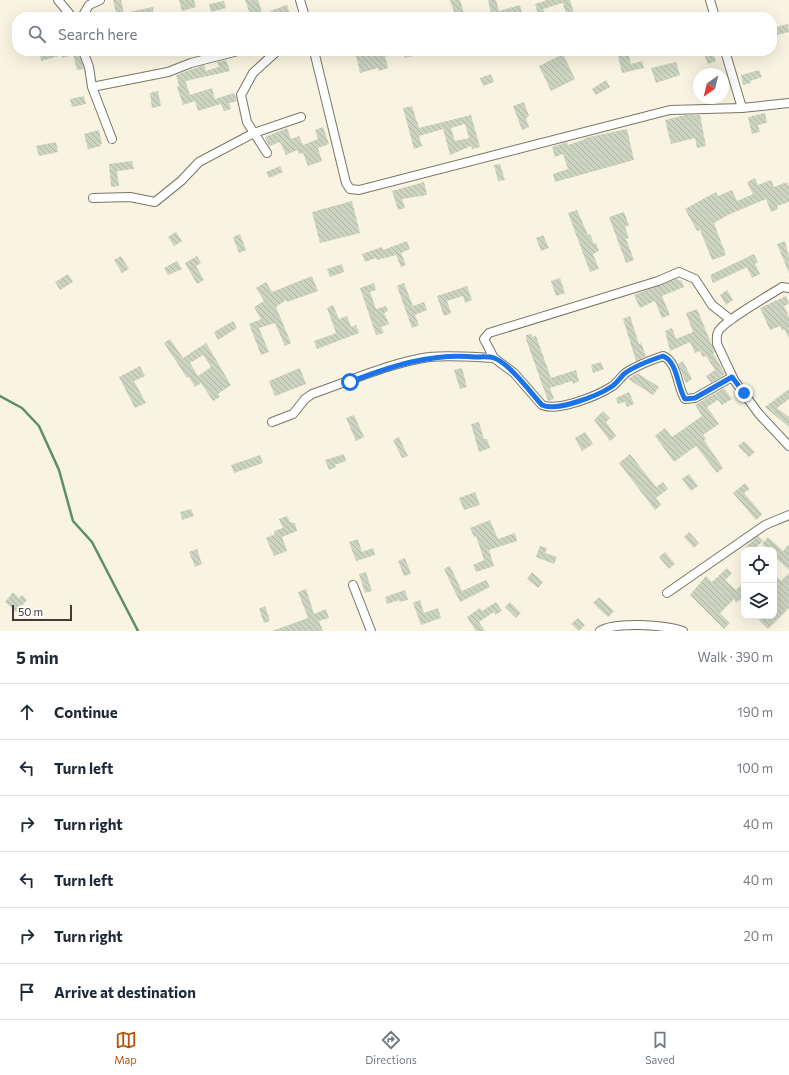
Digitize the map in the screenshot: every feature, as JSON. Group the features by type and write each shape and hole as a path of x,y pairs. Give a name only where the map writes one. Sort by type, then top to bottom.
{"street":[{"path":"58,0 68,12"},
{"path":"85,12 89,5 100,0"},
{"path":"300,0 304,12"},
{"path":"710,0 714,12"},
{"path":"85,56 89,67 92,87 112,139"},
{"path":"92,87 168,72 192,63 219,56"},
{"path":"267,153 247,122 241,95 253,73 272,56"},
{"path":"315,56 346,184 350,189 360,190 670,110 742,108 789,103"},
{"path":"726,56 742,108"},
{"path":"93,198 130,197 155,202 181,181 199,162 254,133 301,117"},
{"path":"732,320 712,305 695,279 679,272 658,281 489,333 484,339 494,358 514,373 542,405 548,408 555,408 592,396 612,387 625,373 663,356 669,360 672,365 678,377 682,394 685,399 695,398 732,377"},
{"path":"789,288 782,287 732,320 718,331 716,338 717,344 732,377 759,414 789,446"},
{"path":"272,422 293,414 304,399 312,394 390,366 429,358 464,356 494,358"},
{"path":"667,593 765,525 789,515"},
{"path":"353,585 371,631"},
{"path":"600,631 606,628 631,626 674,628 683,631"}],"building":[{"path":"113,0 121,0 124,12 116,12"},
{"path":"179,0 194,0 196,7 182,11"},
{"path":"245,0 258,0 262,12 249,12"},
{"path":"450,0 460,0 464,12 454,12"},
{"path":"488,0 496,0 499,11 520,5 522,12 491,12"},
{"path":"547,0 570,0 574,12 566,12 563,3 543,9 544,12 537,12 535,4"},
{"path":"224,1 226,8 211,12 209,4"},
{"path":"287,5 289,12 270,12"},
{"path":"153,7 154,12 129,12"},
{"path":"788,24 789,32 777,35 777,27"},
{"path":"40,56 58,56 41,61"},
{"path":"73,56 80,56 84,69 77,70"},
{"path":"356,56 385,56 388,68 379,71 378,68 360,73"},
{"path":"559,56 564,56 575,79 551,91 539,66"},
{"path":"618,56 629,56 631,64 642,61 644,68 622,73"},
{"path":"705,56 714,56 716,61 708,64"},
{"path":"226,60 230,71 186,81 186,83 190,95 212,88 215,99 234,93 237,101 229,103 231,109 224,111 221,104 198,111 195,101 183,105 177,87 179,86 176,75 204,65 206,71 219,67 217,62"},
{"path":"676,62 680,75 656,83 651,68"},
{"path":"759,70 762,77 750,81 751,83 743,85 741,75"},
{"path":"491,74 494,82 483,86 480,78"},
{"path":"606,80 610,87 596,95 592,89"},
{"path":"158,91 161,106 152,108 150,93"},
{"path":"84,96 86,104 72,107 70,99"},
{"path":"524,102 529,116 526,118 529,127 522,130 513,106"},
{"path":"412,106 419,128 471,115 480,147 472,149 471,146 450,155 443,129 419,136 422,146 414,149 403,108","holes":["465,124 469,138 455,141 451,128"]},
{"path":"765,113 767,123 758,125 760,132 752,134 748,117"},
{"path":"685,115 700,115 706,146 697,148 695,138 671,144 665,120"},
{"path":"323,127 329,144 318,148 322,161 308,166 303,153 299,154 297,150 286,155 280,142 269,146 265,137 287,128 291,139 299,136 303,145 318,139 315,130"},
{"path":"627,129 634,160 555,182 553,174 568,169 563,154 555,157 552,147 567,142 568,145 585,138"},
{"path":"99,130 102,144 100,144 101,146 88,149 84,134"},
{"path":"56,142 58,152 39,156 36,146"},
{"path":"132,161 134,169 117,171 119,186 111,187 109,164"},
{"path":"500,164 505,180 498,181 494,165"},
{"path":"280,166 283,172 269,178 266,172"},
{"path":"755,178 758,185 771,180 774,187 787,182 789,187 789,202 777,206 778,209 771,212 766,199 728,215 714,223 726,255 712,260 700,230 697,231 685,209 716,192 718,196 732,190 737,201 753,194 747,182"},
{"path":"424,182 427,195 402,199 405,208 398,210 392,191"},
{"path":"352,201 360,233 320,243 312,212"},
{"path":"577,210 588,235 590,234 599,251 593,254 599,269 590,272 568,213"},
{"path":"624,212 629,225 625,227 629,238 626,239 634,260 626,263 609,217"},
{"path":"176,232 182,241 174,246 168,237"},
{"path":"240,234 246,250 239,253 233,237"},
{"path":"543,235 549,248 541,251 536,238"},
{"path":"407,241 410,249 401,253 406,265 401,267 396,255 377,260 376,258 365,262 362,254 382,247 383,250"},
{"path":"785,241 789,257 789,273 777,244"},
{"path":"754,254 758,262 755,264 760,274 752,278 747,267 713,283 710,275"},
{"path":"121,256 129,269 122,273 114,260"},
{"path":"197,256 201,263 196,266 204,280 197,284 185,263"},
{"path":"177,261 182,269 168,275 164,268"},
{"path":"342,264 344,272 330,277 327,269"},
{"path":"68,274 73,282 60,290 55,282"},
{"path":"312,276 318,291 287,302 286,300 276,307 291,343 285,346 275,323 259,328 269,352 261,355 249,324 261,319 254,307 264,301 256,288 266,282 272,292"},
{"path":"560,278 565,293 556,296 551,281"},
{"path":"676,279 682,281 684,287 662,296 670,315 662,318 655,301 640,308 634,295"},
{"path":"374,283 376,290 370,292 376,309 386,306 388,311 384,313 389,324 381,327 384,333 376,335 360,288"},
{"path":"404,283 413,306 424,302 427,310 415,315 419,325 412,328 397,286"},
{"path":"467,286 472,300 465,303 463,296 447,301 451,313 444,316 437,296"},
{"path":"727,290 733,300 726,305 720,295"},
{"path":"786,296 789,304 784,306 789,317 789,338 784,329 782,331 780,326 770,330 760,308"},
{"path":"333,305 339,319 347,316 351,327 356,325 359,333 317,349 314,341 336,333 327,308"},
{"path":"697,309 715,352 713,353 725,374 711,383 706,376 715,370 706,356 703,357 700,351 695,353 690,342 670,351 665,331 672,328 676,339 693,332 686,313"},
{"path":"630,316 639,344 641,343 646,356 636,361 623,319"},
{"path":"233,321 237,328 218,340 214,332"},
{"path":"532,334 532,337 536,336 551,378 576,370 579,381 573,384 572,381 550,388 554,399 548,401 526,339 526,335"},
{"path":"170,339 183,358 206,343 231,385 218,394 220,397 213,401 201,383 195,387 189,377 187,378 164,343","holes":["203,355 211,367 198,376 190,363"]},
{"path":"683,361 692,379 686,383 678,364"},
{"path":"601,362 604,369 593,373 591,365"},
{"path":"140,366 145,376 134,381 146,403 135,408 119,377"},
{"path":"300,368 306,384 275,396 269,381"},
{"path":"462,368 467,387 460,389 454,370"},
{"path":"637,373 659,387 653,395 628,379"},
{"path":"724,388 732,399 722,405 718,400 707,407 719,424 703,435 706,439 704,440 723,468 717,473 696,446 674,462 655,436 665,428 672,437 702,416 695,405"},
{"path":"789,389 789,399 777,408 789,417 789,427 765,407"},
{"path":"629,392 634,404 627,407 625,402 618,404 616,398"},
{"path":"603,411 610,418 606,422 616,436 610,441 594,420"},
{"path":"354,415 364,437 356,441 346,418"},
{"path":"479,422 484,439 487,439 490,448 479,452 471,424"},
{"path":"585,432 593,444 582,451 575,438"},
{"path":"399,437 408,456 402,458 393,440"},
{"path":"744,441 755,452 749,457 738,446"},
{"path":"344,454 346,461 335,465 336,467 329,470 325,460"},
{"path":"630,454 656,487 663,482 668,489 656,498 661,505 655,510 619,463"},
{"path":"260,455 263,463 234,473 231,465"},
{"path":"689,474 698,486 691,491 682,479"},
{"path":"745,483 750,489 744,493 762,514 756,520 733,493"},
{"path":"475,492 480,505 464,510 459,498"},
{"path":"191,509 194,516 182,520 180,512"},
{"path":"287,516 290,522 295,523 297,531 282,537 287,551 274,556 266,538 275,534 274,531 283,528 279,519"},
{"path":"490,520 498,539 515,533 517,541 489,550 494,566 476,572 473,565 484,560 476,536 474,537 470,528"},
{"path":"689,532 699,543 694,548 684,537"},
{"path":"758,536 763,541 756,547 745,547"},
{"path":"768,537 783,551 789,544 789,570 777,559 777,547 765,547 762,544"},
{"path":"358,539 362,552 373,548 375,555 356,561 349,542"},
{"path":"540,546 547,548 545,553 557,557 554,564 536,557"},
{"path":"197,549 202,564 195,567 189,552"},
{"path":"665,552 675,564 669,569 659,557"},
{"path":"405,558 411,574 404,576 398,561"},
{"path":"450,566 462,591 486,580 490,587 460,602 444,569"},
{"path":"727,568 732,573 725,580 736,590 741,585 741,602 739,600 736,603 734,599 720,613 730,623 724,629 690,595 706,576 712,582"},
{"path":"366,572 372,591 365,593 359,574"},
{"path":"532,572 543,582 538,588 527,579"},
{"path":"789,573 789,608 768,629 758,619 777,619 777,577 781,581"},
{"path":"306,589 314,614 326,609 329,618 319,621 323,631 272,631 308,618 298,592"},
{"path":"405,590 408,600 400,602 399,600 387,604 385,597"},
{"path":"13,592 19,598 22,595 27,600 16,612 5,602"},
{"path":"599,597 614,611 608,617 593,603"},
{"path":"420,600 424,613 438,608 441,618 421,625 413,603"},
{"path":"496,602 502,611 495,615 494,612 479,622 485,631 476,631 467,617 480,608 482,611"},
{"path":"510,602 521,613 516,618 505,607"},
{"path":"265,606 270,621 264,623 259,609"},
{"path":"578,618 585,625 579,631 571,624"}],"waterway":[{"path":"0,396 22,408 39,426 59,470 73,521 92,542 138,631"}],"route":[{"path":"350,382 390,366 429,358 464,356 494,358 514,373 542,405 548,408 555,408 592,396 612,387 625,373 663,356 669,360 678,377 682,394 685,399 695,398 732,377 744,393"}]}
